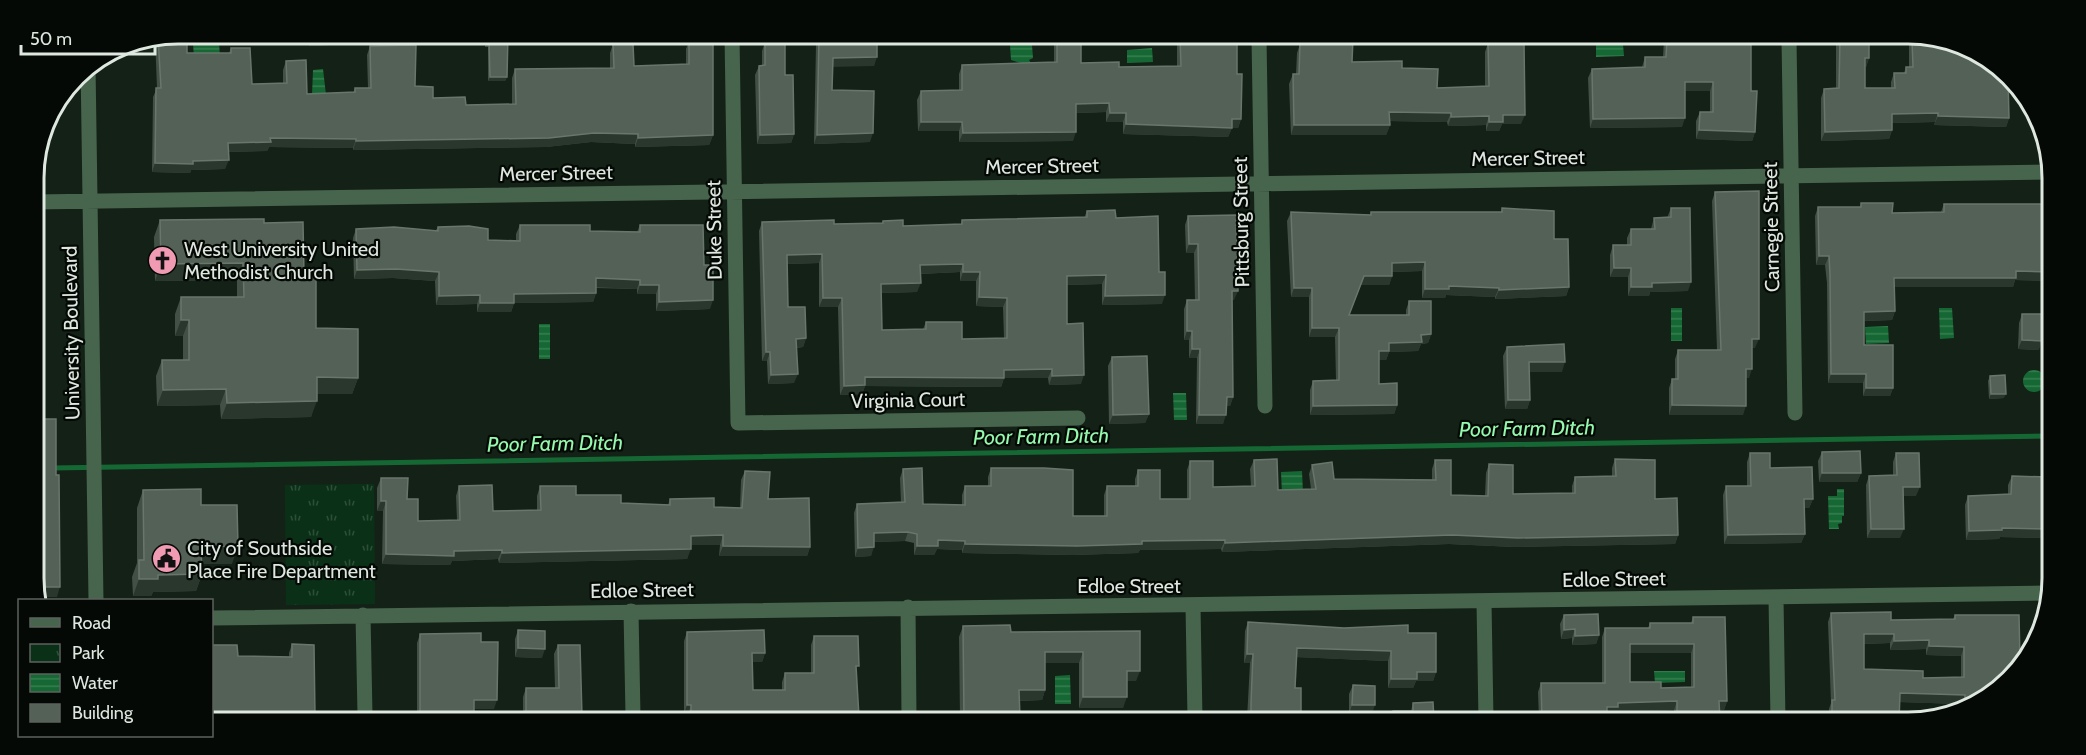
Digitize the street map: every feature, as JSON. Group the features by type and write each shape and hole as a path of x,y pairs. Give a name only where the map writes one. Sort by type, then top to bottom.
{"street":[{"name":"Duke Street","path":"732,44 738,423"},
{"name":"Pittsburg Street","path":"1260,44 1265,406"},
{"name":"Carnegie Street","path":"1790,44 1795,413"},
{"name":"University Boulevard","path":"88,78 96,599"},
{"name":"Mercer Street","path":"44,202 2042,172"},
{"name":"Virginia Court","path":"738,423 1078,418"},
{"name":"Edloe Street","path":"213,618 2041,593"},
{"path":"1776,598 1778,711"},
{"path":"1484,602 1486,711"},
{"path":"1193,606 1194,711"},
{"path":"908,607 909,712"},
{"path":"631,611 633,712"},
{"path":"363,615 365,712"}],"green space":[{"path":"374,484 375,604 286,605 285,485"}],"water":[{"path":"193,44 219,44 220,57 194,58"},
{"path":"1623,44 1624,56 1596,57 1596,45"},
{"path":"1010,45 1032,45 1033,58 1029,60 1031,63 1027,65 1011,60"},
{"path":"1152,48 1153,62 1127,63 1127,50"},
{"path":"323,69 326,95 312,95 313,70"},
{"path":"1671,308 1682,308 1682,341 1671,341"},
{"path":"1939,308 1952,308 1954,338 1940,339"},
{"path":"539,324 550,324 550,359 539,359"},
{"path":"1888,326 1889,343 1866,344 1865,327"},
{"path":"2030,371 2038,371 2041,374 2042,387 2038,391 2030,391 2024,385 2024,377"},
{"path":"1173,393 1186,393 1187,420 1174,420"},
{"path":"1302,471 1303,493 1282,494 1281,472"},
{"path":"1837,489 1844,489 1844,516 1842,516 1842,523 1838,524 1839,529 1829,529 1828,496 1837,496"},
{"path":"1654,671 1685,671 1685,682 1655,683"},
{"path":"1070,675 1071,704 1055,704 1055,676"}],"building":[{"path":"187,44 187,53 231,53 231,48 250,48 252,84 287,83 286,61 306,60 307,94 355,92 355,88 371,88 370,46 416,45 415,86 433,87 433,98 465,97 466,105 516,104 515,69 614,68 613,44 633,44 634,66 689,64 689,44 713,44 713,135 638,138 638,134 594,133 549,138 356,141 356,139 270,138 271,142 228,143 229,160 193,161 193,164 155,163 156,88 161,88 158,45"},
{"path":"489,44 508,44 507,77 490,77"},
{"path":"765,44 785,44 785,75 793,75 794,134 760,135 759,66 765,65"},
{"path":"819,44 877,44 877,57 833,58 832,90 874,91 873,133 817,135"},
{"path":"1057,44 1081,44 1081,63 1119,62 1119,67 1181,66 1180,44 1237,44 1237,74 1242,74 1241,119 1232,119 1232,128 1126,124 1126,113 1110,113 1109,103 1076,104 1076,132 963,133 962,122 921,122 921,91 962,90 962,65 1057,62"},
{"path":"1300,44 1353,44 1352,62 1402,61 1402,68 1438,69 1437,88 1489,86 1488,44 1524,44 1525,115 1503,115 1503,122 1489,122 1489,116 1451,117 1451,113 1389,112 1390,125 1294,125 1293,74 1299,74"},
{"path":"1667,44 1751,44 1751,91 1757,91 1755,132 1699,130 1700,112 1713,112 1713,82 1685,82 1685,118 1593,119 1592,69 1645,67 1645,57 1666,57"},
{"path":"1840,44 1869,44 1869,58 1865,58 1865,88 1895,88 1894,73 1906,73 1906,67 1913,67 1912,44 1943,48 1968,57 1983,66 2008,88 2009,118 1938,116 1938,113 1892,114 1892,130 1825,132 1824,89 1839,88"},
{"path":"1759,191 1759,339 1752,339 1752,369 1746,369 1746,406 1672,405 1672,379 1678,379 1678,350 1721,350 1715,192"},
{"path":"1861,203 1893,203 1892,213 1944,212 1944,204 2042,204 2042,272 2016,271 2016,278 1894,278 1895,311 1864,312 1864,345 1893,345 1893,388 1866,388 1866,374 1831,374 1829,256 1819,256 1818,207 1861,207"},
{"path":"1502,208 1554,211 1554,239 1568,239 1569,287 1499,290 1499,288 1449,286 1449,289 1425,289 1425,262 1392,263 1392,276 1364,276 1349,315 1409,315 1409,301 1431,301 1431,334 1421,335 1422,342 1389,343 1389,351 1379,351 1379,384 1397,383 1397,405 1313,406 1313,381 1339,380 1339,328 1312,328 1312,288 1294,288 1291,212 1371,215 1371,212 1502,212"},
{"path":"1671,208 1690,208 1691,282 1652,283 1652,287 1631,287 1631,268 1614,268 1613,245 1631,245 1631,229 1655,229 1654,218 1671,217"},
{"path":"1115,210 1116,218 1158,216 1159,272 1165,272 1165,295 1105,296 1106,275 1067,276 1067,324 1083,323 1084,375 1052,376 1052,369 1004,370 1004,378 865,377 865,385 844,386 842,298 823,298 822,254 787,255 788,307 805,307 806,338 796,339 798,374 771,375 770,352 766,352 762,222 834,220 834,224 883,223 883,221 903,220 903,226 962,224 962,220 1087,217 1087,211","holes":["963,264 963,272 980,272 979,297 1007,298 1007,338 962,339 962,322 926,322 926,329 882,330 881,284 921,283 920,265"]},
{"path":"1236,215 1238,291 1232,291 1233,397 1227,397 1226,415 1199,415 1200,349 1192,349 1192,331 1187,331 1187,300 1199,300 1198,244 1189,244 1188,216"},
{"path":"264,219 264,223 303,222 304,275 316,275 316,328 358,329 358,378 317,377 317,401 227,403 226,389 163,390 162,360 189,360 189,320 181,320 181,297 244,297 243,263 161,264 160,220"},
{"path":"520,225 590,225 590,231 640,232 640,225 703,225 704,265 713,265 713,300 659,302 659,285 640,285 640,280 596,278 596,293 514,294 514,303 480,303 480,295 439,296 439,272 396,269 357,270 356,229 394,227 438,231 438,227 469,226 488,229 488,240 520,241"},
{"path":"2022,314 2042,314 2042,341 2022,340"},
{"path":"1564,344 1565,362 1529,362 1530,400 1508,400 1507,347"},
{"path":"1147,356 1149,414 1113,415 1112,357"},
{"path":"2005,375 2006,394 1991,394 1990,376"},
{"path":"44,419 56,419 60,587 44,587"},
{"path":"1860,451 1861,473 1822,473 1822,452"},
{"path":"1750,453 1770,453 1770,468 1812,467 1813,499 1804,499 1805,534 1728,535 1726,486 1751,486"},
{"path":"1896,453 1919,453 1920,487 1903,487 1904,529 1871,529 1869,476 1897,475"},
{"path":"1277,459 1278,490 1316,489 1312,465 1332,462 1334,479 1436,480 1435,460 1451,460 1451,495 1488,496 1489,464 1513,465 1513,494 1575,493 1575,477 1616,476 1615,459 1655,460 1655,499 1677,498 1678,535 1518,538 1452,535 1225,543 1225,540 1142,541 1142,544 1077,546 965,544 965,541 938,540 938,546 917,546 917,534 908,532 874,533 874,547 858,548 857,504 905,502 903,469 922,468 923,504 965,505 965,486 991,486 991,468 1073,470 1073,516 1107,516 1107,486 1138,486 1138,470 1160,470 1160,499 1190,499 1190,461 1213,461 1213,487 1255,486 1254,460"},
{"path":"745,471 770,472 768,499 809,498 810,547 723,546 723,535 691,536 691,549 502,553 502,550 454,551 454,556 386,554 386,501 381,501 381,478 408,478 407,499 418,499 418,521 460,520 459,486 492,485 493,511 541,510 540,486 576,486 576,495 621,495 621,503 670,505 670,499 714,498 714,507 742,508"},
{"path":"2012,476 2042,477 2042,529 2002,528 2002,530 1969,531 1968,496 2011,494"},
{"path":"201,489 201,505 237,505 238,546 201,547 202,574 158,575 158,579 139,579 139,560 144,560 143,490"},
{"path":"1891,612 1891,620 1955,619 1955,615 2019,615 2020,652 1997,678 1976,694 1965,699 1965,695 1900,693 1899,711 1832,711 1832,700 1835,700 1831,613","holes":["1864,634 1894,634 1894,641 1929,640 1929,646 1964,647 1964,677 1923,678 1923,671 1864,669"]},
{"path":"1598,614 1599,635 1575,636 1575,629 1564,630 1564,615"},
{"path":"1693,617 1725,617 1727,701 1719,701 1720,711 1677,711 1677,701 1618,703 1618,707 1607,707 1607,711 1542,711 1541,683 1605,683 1605,628 1650,628 1650,623 1693,623","holes":["1630,644 1694,644 1694,687 1661,688 1661,682 1630,682"]},
{"path":"1248,622 1344,628 1408,625 1408,633 1436,633 1436,672 1417,672 1417,679 1391,679 1391,651 1297,648 1295,688 1301,688 1301,711 1251,711 1253,654 1247,654"},
{"path":"1010,625 1011,632 1140,631 1140,671 1127,671 1127,697 1083,697 1083,652 1045,652 1045,690 1019,690 1020,712 964,712 963,626"},
{"path":"518,630 545,631 545,649 518,648"},
{"path":"764,630 765,653 752,653 753,690 785,690 785,673 814,673 814,636 858,636 859,666 856,666 859,712 691,712 691,705 687,705 687,632"},
{"path":"481,633 481,642 498,642 497,700 474,700 474,712 420,712 420,634"},
{"path":"292,644 314,645 315,712 213,712 213,645 237,645 238,656 292,657"},
{"path":"558,645 580,645 582,712 526,712 526,688 559,688"},
{"path":"1353,685 1375,686 1375,705 1352,705"},
{"path":"1433,702 1434,711 1393,711 1413,711 1413,703"}],"waterway":[{"name":"Poor Farm Ditch","path":"52,468 2042,436"}],"place":[{"name":"West University United Methodist Church","path":"163,260"},
{"name":"City of Southside Place Fire Department","path":"166,559"}]}
